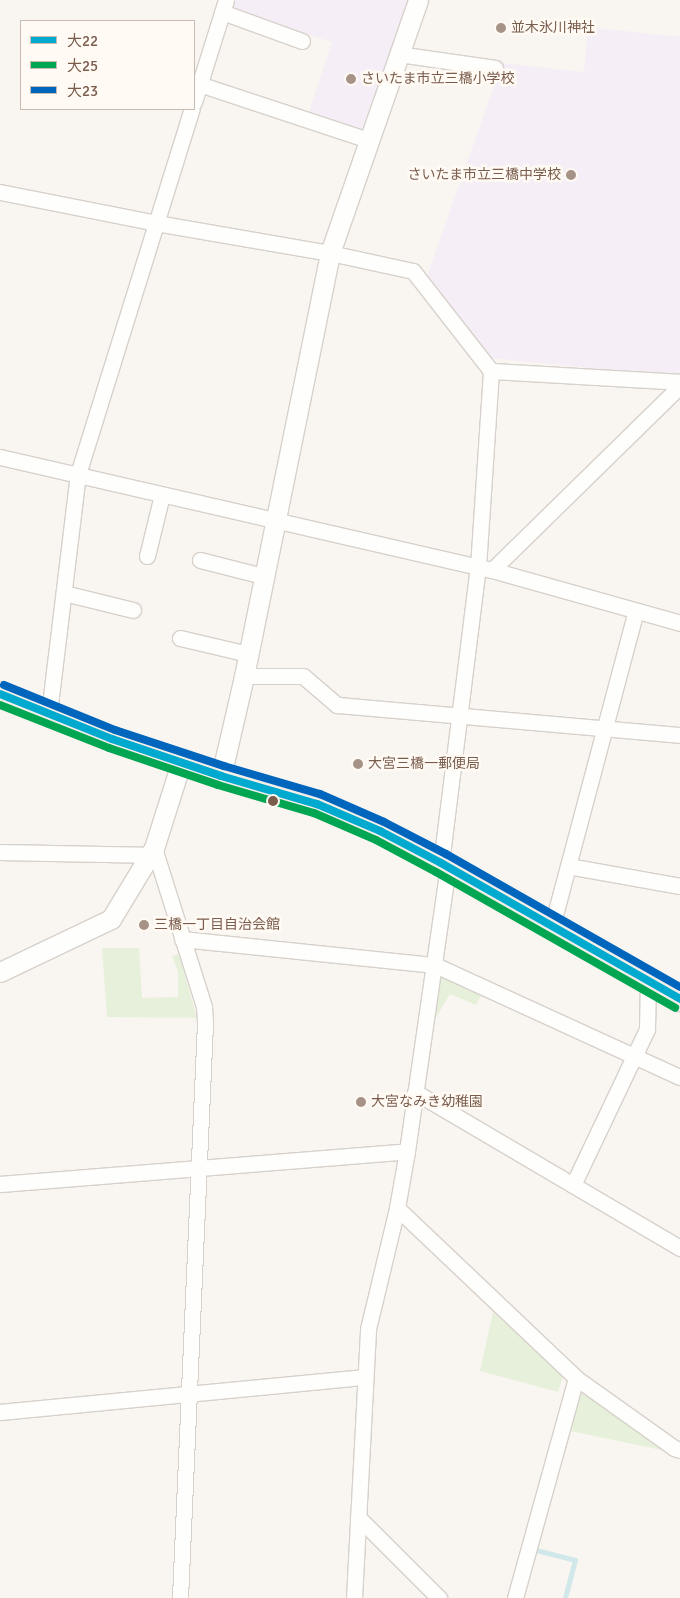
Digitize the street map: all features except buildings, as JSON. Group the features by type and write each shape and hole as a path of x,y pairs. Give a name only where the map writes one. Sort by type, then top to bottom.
{"main road":[{"path":"0,694 112,739 221,776 317,804 380,831 445,865 680,999"}],"street":[{"path":"221,776 244,676 274,520 330,253 418,0"},
{"path":"195,98 224,6 302,41"},
{"path":"398,54 496,68"},
{"path":"199,84 368,140"},
{"path":"49,713 78,474 192,110"},
{"path":"0,192 156,223 330,253 413,271 491,371 485,568 460,714 435,966 407,1151 368,1329 354,1598"},
{"path":"491,371 680,384"},
{"path":"485,568 680,384"},
{"path":"0,457 485,568 680,623"},
{"path":"147,556 162,495"},
{"path":"200,560 263,576"},
{"path":"64,593 133,610"},
{"path":"552,926 636,611"},
{"path":"180,638 248,654"},
{"path":"244,676 303,676 337,705 460,714 680,735"},
{"path":"0,972 111,919 152,852 181,763"},
{"path":"0,852 152,852"},
{"path":"152,852 182,939 205,1015 200,1168 180,1598"},
{"path":"568,866 680,886"},
{"path":"182,939 435,966 680,1077"},
{"path":"573,1185 647,1029 648,981"},
{"path":"415,1092 680,1248"},
{"path":"0,1184 407,1151"},
{"path":"396,1208 576,1378 674,1448 680,1450"},
{"path":"0,1412 365,1377"},
{"path":"515,1598 576,1378"},
{"path":"358,1517 439,1598"}],"shaded area":[{"name":"さいたま市立三橋小学校","path":"233,0 410,0 365,126 356,130 308,115 332,42 230,10"},
{"name":"さいたま市立三橋中学校","path":"588,27 680,37 680,374 670,376 489,358 426,279 502,63 584,72"}],"green space":[{"path":"102,948 139,948 142,998 178,997 178,972 172,956 179,954 197,1018 107,1017"},
{"path":"438,972 483,991 476,1005 450,994 429,1029"},
{"path":"493,1312 563,1376 558,1392 480,1371"},
{"path":"578,1387 671,1452 566,1430"}],"waterway":[{"path":"536,1550 575,1560 565,1598"}],"transit line":[{"name":"大23","path":"4,685 115,730 224,766 320,794 384,822 446,854 680,987"},
{"name":"大22","path":"0,694 112,739 221,776 317,804 380,831 441,863 680,999"},
{"name":"大25","path":"0,705 109,748 218,785 314,813 376,840 675,1008"}],"place":[{"name":"並木氷川神社","path":"501,28"},
{"name":"さいたま市立三橋小学校","path":"351,79"},
{"name":"さいたま市立三橋中学校","path":"571,175"},
{"name":"大宮三橋一郵便局","path":"358,764"},
{"name":"三橋一丁目自治会館","path":"144,925"},
{"name":"大宮なみき幼稚園","path":"361,1102"}]}
